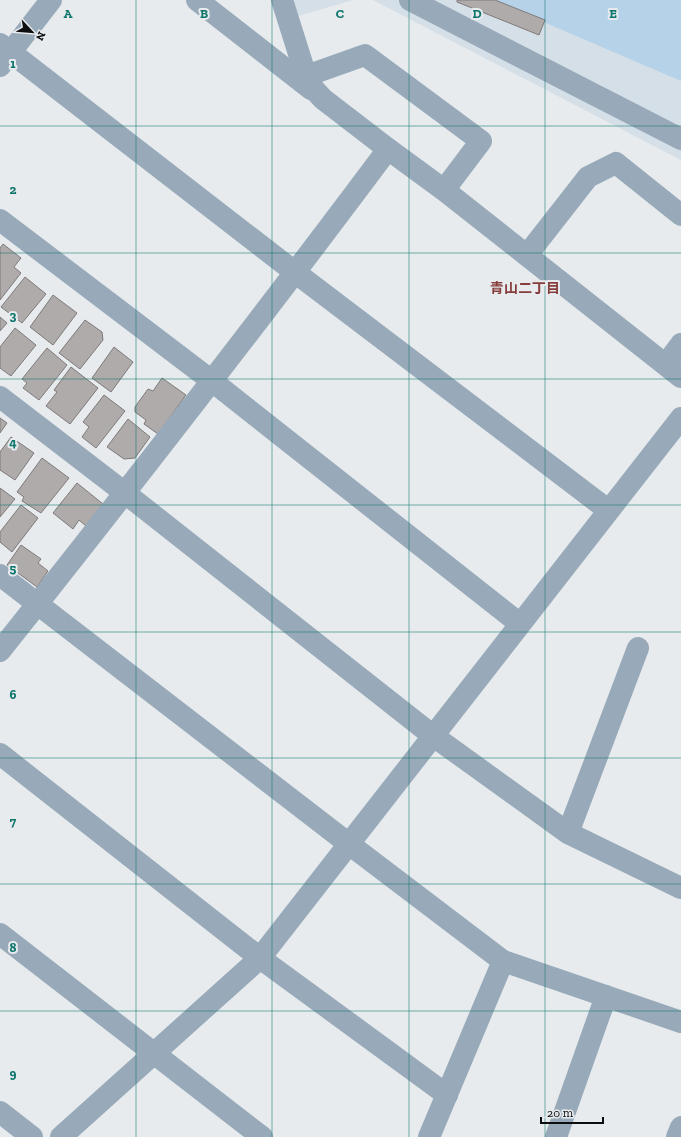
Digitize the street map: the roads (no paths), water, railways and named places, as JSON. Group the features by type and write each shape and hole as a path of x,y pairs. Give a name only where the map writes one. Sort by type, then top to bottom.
{"street":[{"path":"51,0 4,54 608,510"},
{"path":"197,0 323,99 444,190 674,371 681,344"},
{"path":"410,0 681,139"},
{"path":"284,1 306,76 311,86 323,99"},
{"path":"306,76 364,55 480,141 444,190"},
{"path":"0,651 296,273 388,149"},
{"path":"527,256 588,177 616,163 681,215"},
{"path":"0,220 212,381 520,624"},
{"path":"0,397 125,493 432,736 568,833 681,888"},
{"path":"61,1137 260,958 681,418"},
{"path":"0,575 503,961 681,1022"},
{"path":"568,833 638,648"},
{"path":"0,754 260,958 447,1095"},
{"path":"0,934 262,1137"},
{"path":"430,1137 503,961"},
{"path":"556,1137 606,996"},
{"path":"0,1112 32,1137"},
{"path":"677,1137 681,1127"}],"district":[{"name":"青山二丁目","path":"525,288"}]}
